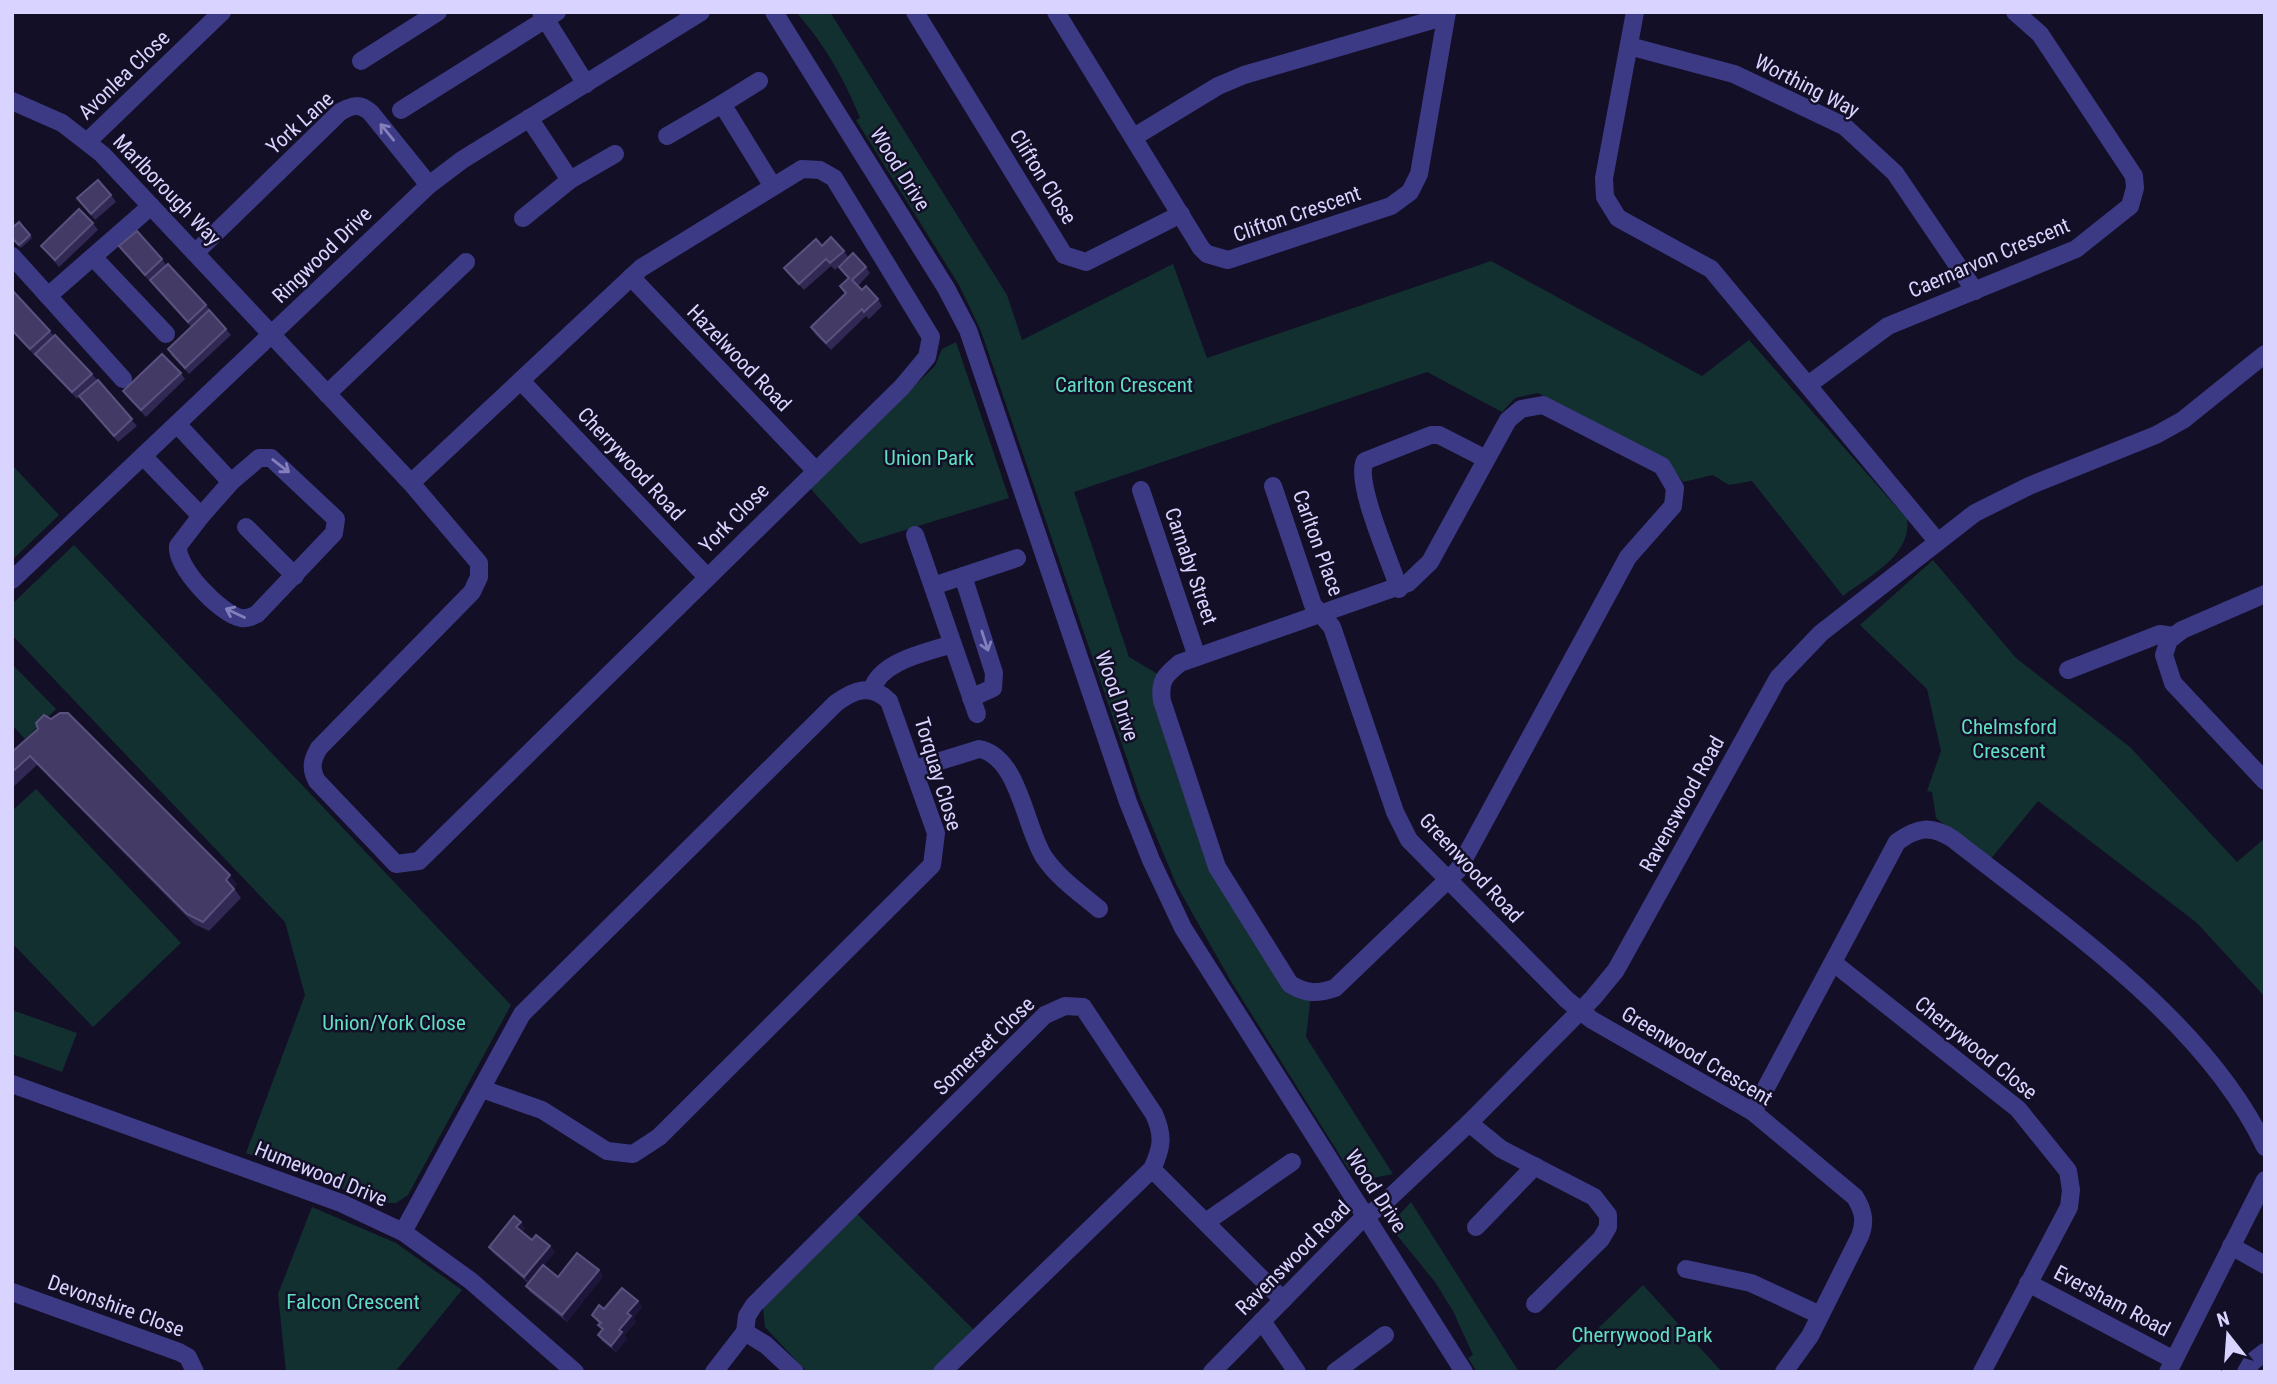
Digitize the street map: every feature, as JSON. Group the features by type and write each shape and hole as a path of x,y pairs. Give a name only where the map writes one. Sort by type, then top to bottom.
{"street":[{"name":"Avonlea Close","path":"88,141 222,12"},
{"path":"361,61 438,12"},
{"name":"Ringwood Drive","path":"12,580 429,185 462,160 701,12"},
{"name":"Wood Drive","path":"774,12 940,277 968,330 1128,802 1171,903 1204,962 1464,1372"},
{"name":"Clifton Close","path":"915,12 1064,255 1086,262 1181,214"},
{"path":"1635,12 1604,178 1608,205 1625,223 1711,269 1937,541"},
{"name":"Caernarvon Crescent","path":"1808,385 1888,326 2076,249 2121,215 2133,200 2134,176 2040,34 2015,12"},
{"name":"Clifton Crescent","path":"1060,14 1207,254 1228,260 1402,200 1419,174 1446,14"},
{"path":"1134,137 1218,86 1244,75 1446,14"},
{"path":"401,110 548,15 586,84"},
{"name":"Worthing Way","path":"1629,46 1734,74 1844,126 1895,173 1975,291"},
{"path":"667,136 759,81"},
{"name":"Marlborough Way","path":"12,101 44,113 88,141 270,335"},
{"path":"722,104 772,185"},
{"name":"York Lane","path":"195,253 340,112 351,106 361,106 372,113 429,185"},
{"path":"529,118 570,180"},
{"path":"523,218 570,180 615,154"},
{"name":"York Close","path":"270,335 411,483 475,556 480,569 477,584 319,748 312,766 317,781 396,864 419,861 916,373 928,357 931,337 834,178 820,170 802,169 772,185 631,277 522,382 411,483"},
{"path":"48,296 151,206"},
{"path":"12,256 123,379"},
{"path":"93,257 166,334"},
{"path":"327,394 466,262"},
{"name":"Hazelwood Road","path":"631,277 815,470"},
{"name":"Ravenswood Road","path":"1212,1372 1364,1217 1469,1123 1616,970 1786,667 1821,633 1975,513 2018,492 2156,435 2183,420 2265,354"},
{"name":"Cherrywood Road","path":"522,382 707,577"},
{"path":"1543,405 1662,466 1672,480 1675,497 1669,514 1628,557 1458,870 1335,988 1311,993 1290,984 1217,867 1161,701 1160,687 1164,677 1180,663 1399,589 1430,562 1486,459 1513,413 1529,406 1543,405"},
{"path":"177,424 231,482"},
{"path":"1399,589 1364,485 1362,467 1365,461 1431,435 1439,435 1486,459"},
{"path":"143,456 201,516"},
{"path":"267,457 285,468 334,515 337,523 334,533 295,576 257,614 242,618 229,613 192,579 178,559 178,546 201,516 231,482 259,458 267,457"},
{"name":"Carlton Place","path":"1273,486 1313,605 1322,615"},
{"name":"Carnaby Street","path":"1142,490 1197,657"},
{"path":"246,527 295,576"},
{"path":"915,535 974,706 988,693 995,681 963,576"},
{"path":"933,586 1017,558"},
{"path":"2068,670 2160,634 2173,636 2265,594"},
{"name":"Greenwood Road","path":"1322,615 1332,627 1401,827 1409,841 1580,1010"},
{"path":"2173,636 2164,655 2173,683 2265,781"},
{"path":"403,1233 522,1014 836,703 853,692 872,689 879,677 894,665 953,644"},
{"name":"Torquay Close","path":"482,1090 542,1110 607,1151 633,1154 642,1150 925,876 935,857 936,833 894,710 883,695 872,689"},
{"path":"914,769 979,749 997,757 1015,785 1042,854 1066,882 1099,909"},
{"path":"1753,1112 1835,964 1897,842 1917,829 1940,831 2149,994 2218,1074 2265,1147"},
{"name":"Cherrywood Close","path":"1835,964 2004,1096 2063,1163 2070,1181 2068,1207 1982,1372"},
{"name":"Somerset Close","path":"714,1372 746,1332 747,1316 754,1304 1045,1015 1057,1009 1077,1005 1088,1013 1154,1114 1162,1140 1152,1169"},
{"name":"Greenwood Crescent","path":"1580,1010 1753,1112 1855,1196 1861,1206 1864,1226 1821,1315"},
{"name":"Humewood Drive","path":"12,1084 341,1203 403,1233 471,1280 575,1372"},
{"path":"1469,1123 1501,1149 1594,1197 1608,1215 1608,1227 1601,1238 1535,1304"},
{"path":"1206,1222 1293,1162"},
{"path":"1476,1227 1535,1166"},
{"path":"942,1372 1152,1169 1283,1300"},
{"path":"2171,1366 2264,1181"},
{"path":"2231,1246 2265,1265"},
{"path":"1686,1269 1751,1283 1821,1315 1796,1360 1784,1372"},
{"name":"Eversham Road","path":"2028,1283 2171,1366"},
{"name":"Devonshire Close","path":"12,1292 180,1352 188,1357 195,1372"},
{"path":"1262,1321 1297,1372"},
{"path":"746,1332 766,1345 795,1372"},
{"path":"1335,1372 1385,1335"},
{"path":"2246,1372 2252,1362 2265,1352"}],"green space":[{"name":"Carlton Crescent","path":"796,12 830,12 1007,295 1022,340 1173,264 1207,358 1491,261 1702,376 1749,340 1907,519 1907,532 1896,554 1876,573 1843,596 1752,481 1729,485 1713,475 1683,482 1666,459 1538,393 1515,398 1502,412 1427,372 1074,492 1129,657 1163,677 1206,845 1288,986 1311,995 1306,1037 1393,1174 1373,1178 1353,1167 1349,1170 1232,983 1177,886 1141,800 981,331 959,285 856,120 860,118 833,62"},
{"name":"Union Park","path":"956,342 1009,498 860,544 810,488 935,366 942,349"},
{"path":"12,465 59,515 12,560"},
{"name":"Union/York Close","path":"74,545 511,1005 408,1195 396,1203 380,1203 246,1153 305,995 285,922 12,635 12,604"},
{"name":"Chelmsford Crescent","path":"1933,560 2016,658 2130,747 2237,862 2265,838 2265,997 2197,923 2038,801 1990,860 1936,818 1932,792 1927,791 1941,751 1927,689 1860,625"},
{"path":"12,664 56,709 25,739 12,725"},
{"path":"36,789 181,943 93,1027 12,943 12,811"},
{"path":"12,1010 77,1033 62,1072 12,1054"},
{"path":"1411,1202 1519,1372 1477,1372 1468,1358 1473,1355 1453,1311 1435,1282 1396,1234 1398,1216"},
{"name":"Falcon Crescent","path":"312,1207 396,1243 462,1290 395,1372 286,1372 278,1294"},
{"path":"855,1212 974,1330 932,1372 807,1372 765,1327 763,1308"},
{"name":"Cherrywood Park","path":"1643,1285 1722,1372 1553,1372"}],"building":[{"path":"98,180 111,195 91,214 77,198"},
{"path":"79,209 93,223 55,260 41,246"},
{"path":"19,222 30,235 19,245 12,238 12,228"},
{"path":"137,231 162,259 145,275 119,246"},
{"path":"831,237 844,251 830,263 826,259 799,284 784,268 816,239 822,246"},
{"path":"853,253 866,267 852,280 862,290 866,286 878,299 864,312 862,309 826,343 811,327 846,293 840,286 849,278 839,267"},
{"path":"168,264 206,305 188,322 150,280"},
{"path":"12,290 50,331 30,349 12,330"},
{"path":"209,310 226,329 185,368 168,349"},
{"path":"55,335 92,374 72,392 35,354"},
{"path":"162,354 181,373 141,410 123,391"},
{"path":"98,380 132,419 114,436 79,396"},
{"path":"60,713 68,713 230,875 226,880 234,889 203,922 187,914 30,756 12,772 12,752 38,729 36,723 44,715 51,719"},
{"path":"514,1216 521,1222 516,1227 532,1240 536,1235 550,1246 524,1277 489,1247"},
{"path":"577,1253 599,1270 562,1315 526,1286 543,1265 558,1277"},
{"path":"622,1288 638,1301 627,1313 631,1316 619,1330 622,1332 611,1346 598,1335 603,1329 598,1325 601,1323 592,1315 599,1305 604,1309"}]}
